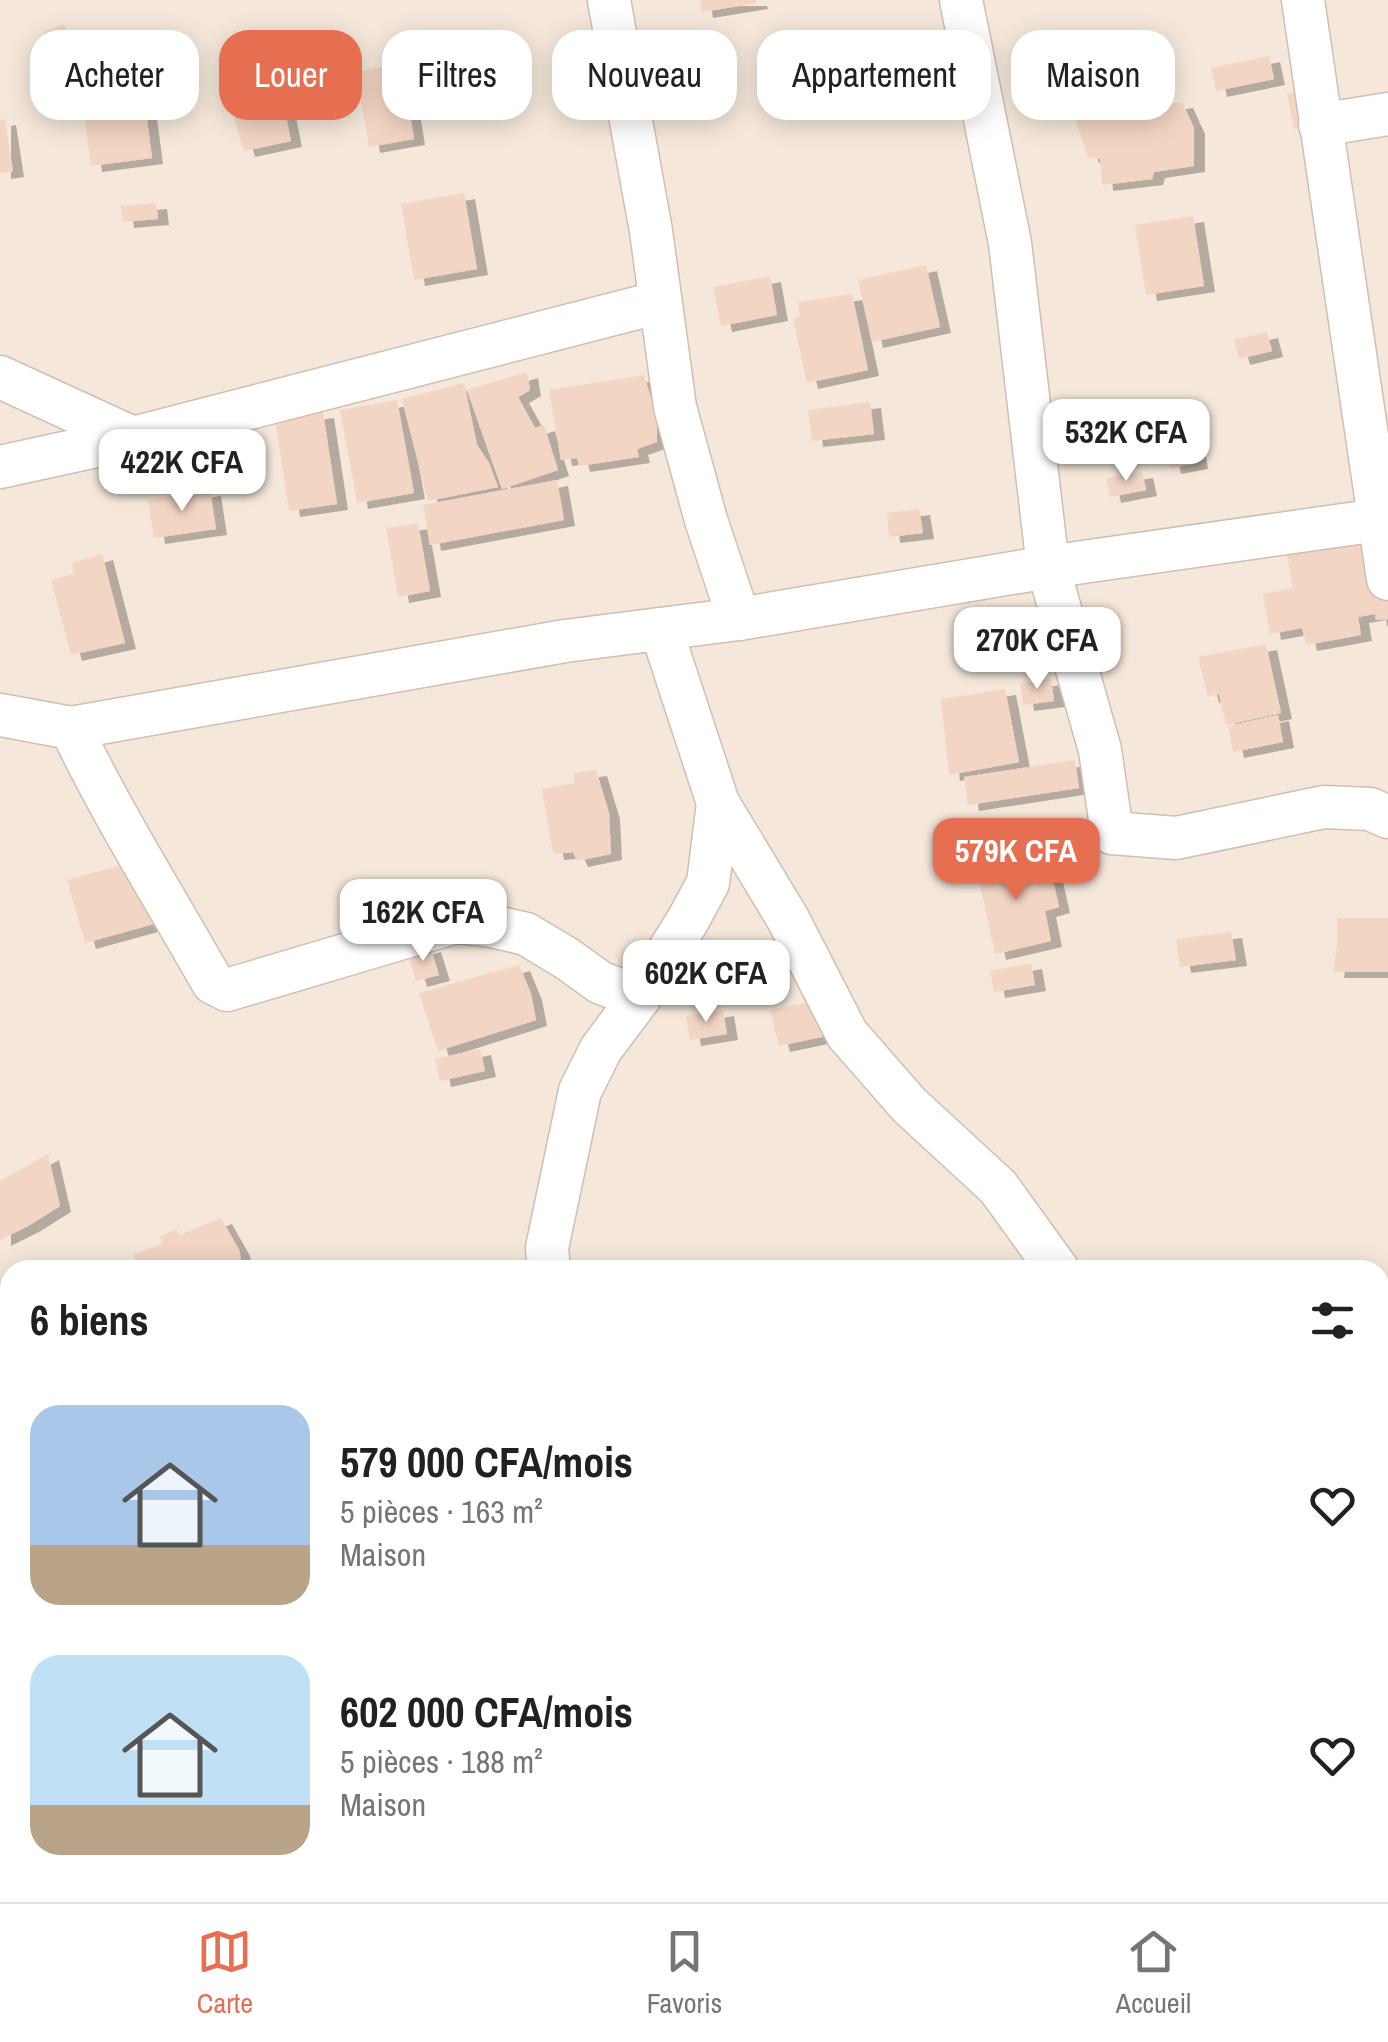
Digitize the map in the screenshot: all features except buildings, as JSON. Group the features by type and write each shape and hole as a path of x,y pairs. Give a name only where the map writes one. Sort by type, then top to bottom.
{"street":[{"path":"609,0 651,231 675,407 739,619"},
{"path":"961,0 1010,243 1048,567 1100,750 1112,833 1176,838 1324,807 1370,810 1388,816"},
{"path":"1303,0 1388,579"},
{"path":"1320,124 1388,114"},
{"path":"0,467 133,438 660,302"},
{"path":"0,377 133,438"},
{"path":"0,715 71,728 564,642 739,619 1048,567 1378,520"},
{"path":"661,629 718,804 788,919 847,1034 908,1106 998,1187 1051,1260"},
{"path":"71,728 102,792 213,983 227,990 456,922 526,934 601,983 640,997"},
{"path":"548,1260 547,1248 580,1090 601,1048 640,997 708,883 718,804"}],"shaded area":[{"path":"0,0 1388,0 1388,1260 0,1260"}]}
